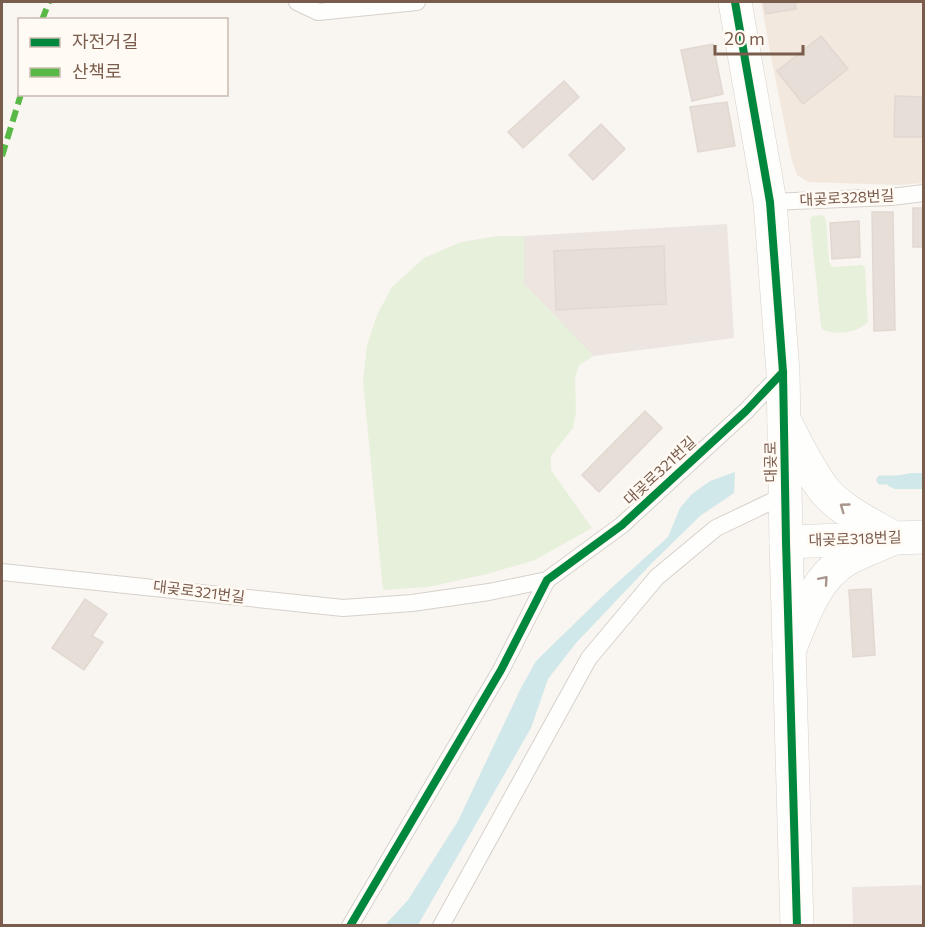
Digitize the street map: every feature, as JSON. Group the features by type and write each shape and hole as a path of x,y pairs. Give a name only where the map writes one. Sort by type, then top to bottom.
{"street":[{"name":"대곶로","path":"735,2 770,202 783,372 797,926"},
{"path":"784,420 824,489 834,500 862,520 909,537"},
{"path":"789,651 808,604 828,574 847,559 909,537"},
{"name":"대곶로318번길","path":"786,542 909,537"}],"lane":[{"path":"297,2 318,12 417,2"},
{"name":"대곶로328번길","path":"770,202 891,197 924,193"},
{"name":"대곶로321번길","path":"2,572 343,608 412,603 489,592 547,580 622,525 746,411 783,372"},
{"path":"441,926 589,658 657,577 716,528 785,495"},
{"path":"350,926 501,670 547,580"}],"shaded area":[{"path":"761,2 923,2 923,183 899,185 808,182 797,175 792,161"},
{"path":"727,224 734,338 594,356 523,284 524,236"},
{"path":"923,885 923,925 853,925 852,887"}],"green space":[{"path":"822,215 826,219 829,262 832,267 862,265 865,268 868,322 853,331 829,332 823,330 821,326 810,220 812,216"},
{"path":"498,236 524,236 524,284 594,356 579,365 575,379 576,412 573,428 551,456 551,470 592,528 535,560 487,574 428,587 383,590 363,381 367,345 377,315 392,287 424,258 461,242"}],"water":[{"path":"735,472 734,493 700,516 652,563 576,643 548,679 531,728 418,925 385,925 408,900 458,821 536,661 668,537 680,508 692,494 710,481"},
{"path":"923,473 923,489 895,489 888,486 890,477"}],"building":[{"path":"764,2 795,2 796,9 766,14"},
{"path":"821,36 848,69 803,104 777,71"},
{"path":"713,44 723,94 692,101 681,50"},
{"path":"564,81 579,97 523,148 508,132"},
{"path":"895,96 924,97 924,137 894,137"},
{"path":"727,102 735,146 698,152 690,107"},
{"path":"601,124 625,149 593,180 569,155"},
{"path":"913,208 924,208 924,247 913,247"},
{"path":"872,212 893,212 895,330 874,331"},
{"path":"859,221 860,257 832,259 830,223"},
{"path":"664,246 666,304 556,310 554,251"},
{"path":"645,411 662,428 599,492 582,475"},
{"path":"871,589 875,655 853,657 849,590"},
{"path":"85,599 107,614 92,636 103,642 84,670 52,648"}],"waterway":[{"path":"881,480 924,480"}],"marked path":[{"path":"43,18 49,2"},
{"path":"2,156 20,96"}],"cycle path":[{"path":"735,2 770,202 783,372 797,926"},
{"path":"350,926 501,670 547,580 622,525 746,411 783,372"}]}
